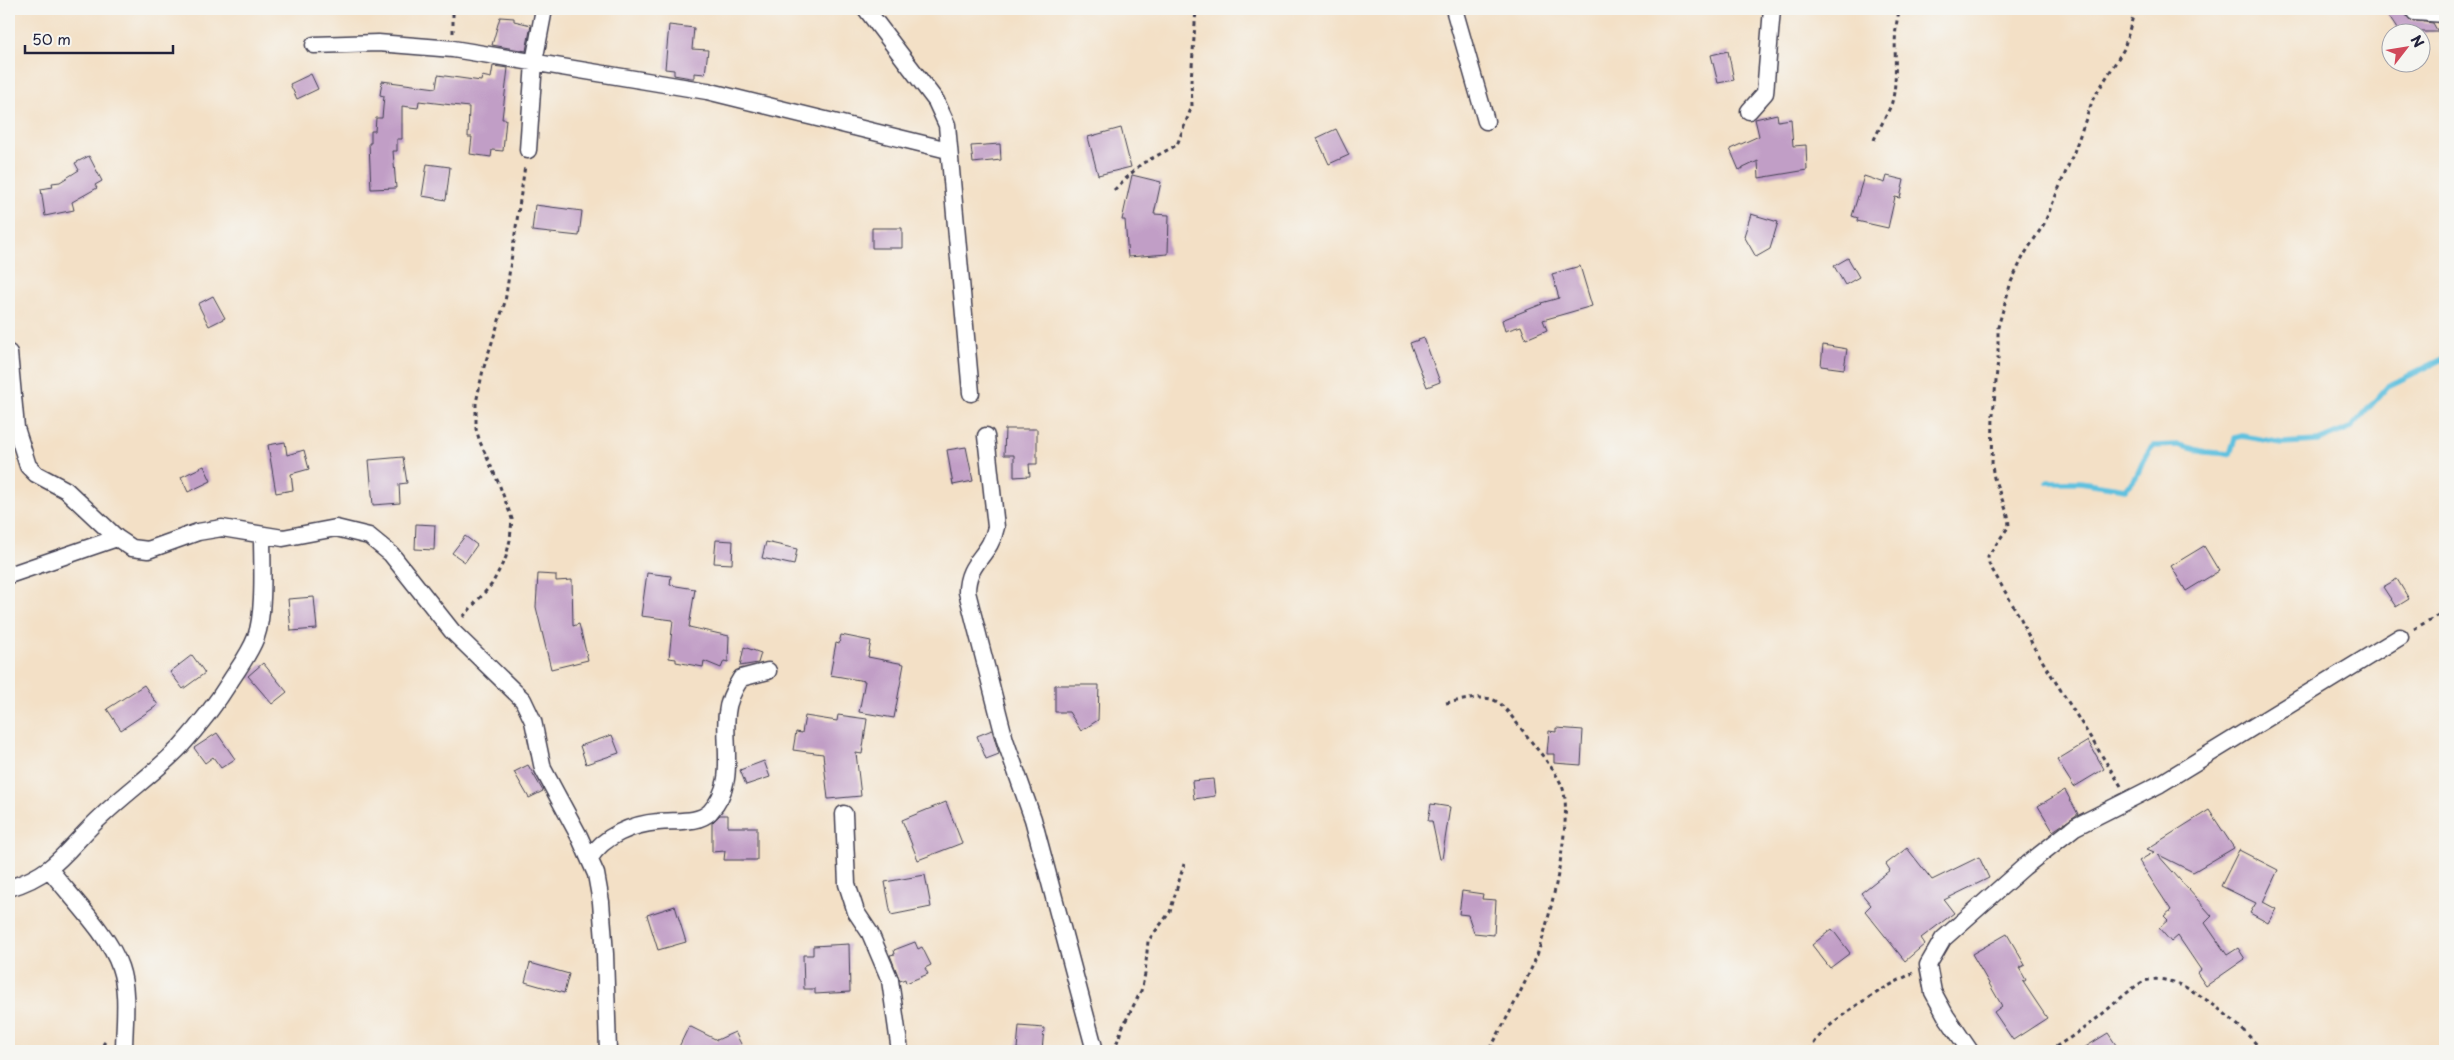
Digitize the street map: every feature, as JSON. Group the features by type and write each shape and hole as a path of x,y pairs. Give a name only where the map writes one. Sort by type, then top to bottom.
{"street":[{"path":"528,150 534,62 544,9"},
{"path":"866,9 936,101 947,125 948,150 957,219 971,393"},
{"path":"1454,9 1486,122"},
{"path":"1749,111 1765,93 1772,9"},
{"path":"2413,9 2415,12 2445,14"},
{"path":"314,45 378,43 453,48 707,91 948,150"},
{"path":"9,353 16,428 28,466 36,474 66,490 117,538 132,548 148,550 210,528 240,530 284,538 336,528 369,536 391,554 452,631 523,700 533,721 543,770 590,858 601,902 608,1011 608,1051"},
{"path":"986,436 996,527 993,541 970,572 967,592 1005,740 1033,819 1095,1051"},
{"path":"9,888 24,884 50,870 100,817 179,748 214,707 248,654 256,635 260,613 262,535"},
{"path":"9,575 117,538"},
{"path":"1970,1051 1946,1016 1933,992 1928,965 1943,939 2024,867 2076,828 2160,784 2400,636"},
{"path":"590,858 603,842 634,827 656,822 700,819 709,813 723,793 727,779 727,712 731,695 741,678 768,671"},
{"path":"844,814 847,884 856,912 870,933 890,980 900,1051"},
{"path":"50,870 108,943 120,966 125,994 124,1051"}],"path":[{"path":"453,48 454,9"},
{"path":"1114,190 1141,164 1177,145 1192,106 1191,81 1196,9"},
{"path":"1874,140 1892,102 1896,54 1896,20 1900,9"},
{"path":"2130,799 2033,646 2021,618 1989,564 1988,556 2009,526 2008,515 1994,478 1992,466 1998,327 2011,282 2024,255 2044,224 2074,152 2093,99 2124,49 2135,9"},
{"path":"452,631 492,584 506,556 510,540 512,519 480,442 476,428 476,403 483,370 506,302 528,150"},
{"path":"2400,636 2445,611"},
{"path":"1446,703 1478,697 1493,698 1504,707 1548,763 1563,787 1565,836 1546,931 1535,960 1488,1051"},
{"path":"1114,1051 1118,1035 1141,990 1148,941 1170,912 1184,864"},
{"path":"1810,1051 1813,1042 1846,1014 1886,987 1928,965"},
{"path":"2049,1051 2095,1020 2144,981 2158,979 2181,984 2218,1009 2262,1051"}],"building":[{"path":"2384,9 2403,9 2410,20 2425,22 2392,22"},
{"path":"500,17 514,18 514,21 531,25 526,51 492,45"},
{"path":"2432,23 2433,23 2438,32 2432,32"},
{"path":"669,25 694,28 692,49 708,50 705,74 694,73 694,78 691,78 674,75 674,70 665,69"},
{"path":"1728,51 1734,80 1718,83 1711,55"},
{"path":"493,66 508,68 502,119 506,119 503,151 492,150 491,157 470,154 472,137 468,137 469,107 419,101 418,108 402,106 402,139 397,139 397,151 393,151 396,188 371,189 369,143 371,143 371,131 375,131 376,118 382,118 384,96 380,95 382,81 436,88 438,75 481,81 482,76 491,78"},
{"path":"311,74 318,89 297,99 290,84"},
{"path":"1777,114 1778,121 1791,119 1793,146 1806,145 1807,170 1759,178 1758,161 1739,170 1730,149 1759,136 1755,119"},
{"path":"1121,128 1131,167 1098,175 1088,137"},
{"path":"1336,129 1349,155 1329,164 1317,138"},
{"path":"1000,144 1001,160 973,163 971,146"},
{"path":"89,156 102,181 95,185 97,188 72,202 74,210 45,216 41,189 53,187 52,183 60,182 79,170 75,163"},
{"path":"427,164 450,167 446,200 422,196"},
{"path":"1132,175 1161,182 1154,214 1169,215 1168,254 1128,257 1125,220 1122,220"},
{"path":"1864,176 1885,183 1887,176 1904,180 1900,198 1895,197 1888,228 1857,221 1858,218 1852,216"},
{"path":"535,205 582,211 579,236 532,231"},
{"path":"1751,214 1778,222 1770,249 1756,257 1744,236"},
{"path":"872,228 902,228 902,248 872,248"},
{"path":"1848,258 1859,277 1845,285 1834,266"},
{"path":"1580,266 1592,306 1543,320 1547,330 1526,339 1521,326 1505,331 1502,320 1541,303 1559,298 1552,274"},
{"path":"213,296 225,318 209,326 198,304"},
{"path":"1424,338 1440,382 1427,387 1410,343"},
{"path":"1823,345 1847,349 1844,369 1821,366"},
{"path":"1005,429 1037,429 1037,464 1029,464 1030,476 1014,477 1014,455 1004,455"},
{"path":"285,442 287,455 304,450 309,469 291,474 293,490 276,493 268,445"},
{"path":"966,447 973,481 953,485 947,450"},
{"path":"403,457 407,483 399,484 400,503 373,505 369,460"},
{"path":"204,466 211,481 188,492 181,477"},
{"path":"416,524 435,525 434,550 415,549"},
{"path":"465,536 477,545 465,562 452,553"},
{"path":"716,540 733,541 732,564 714,563"},
{"path":"766,542 797,549 794,565 762,558"},
{"path":"2204,546 2219,571 2186,591 2171,566"},
{"path":"647,573 671,576 670,585 695,589 689,627 729,636 728,662 724,661 721,668 704,661 703,667 676,662 676,659 669,658 673,620 641,616"},
{"path":"538,574 556,575 556,581 572,580 573,626 579,624 588,660 551,669 536,607"},
{"path":"2397,579 2409,599 2396,607 2383,587"},
{"path":"314,597 317,629 291,631 288,599"},
{"path":"841,635 871,641 868,657 904,664 894,718 859,712 865,681 830,675 836,643 839,644"},
{"path":"744,647 761,653 758,663 740,666"},
{"path":"192,655 205,673 183,689 170,672"},
{"path":"263,663 287,692 272,704 248,676"},
{"path":"144,685 158,705 121,730 107,709"},
{"path":"1055,685 1099,685 1098,720 1081,731 1069,712 1055,712"},
{"path":"838,715 867,719 862,754 856,753 861,796 828,799 823,754 793,750 796,732 802,733 805,716 837,721"},
{"path":"1556,728 1583,730 1581,765 1554,763 1554,754 1547,754 1549,731 1556,732"},
{"path":"992,730 999,754 986,759 977,736"},
{"path":"217,733 235,759 221,768 213,757 205,763 194,748"},
{"path":"612,735 619,753 586,764 580,746"},
{"path":"2088,741 2104,769 2074,787 2057,760"},
{"path":"764,761 770,777 746,785 740,770"},
{"path":"528,765 543,791 529,798 514,772"},
{"path":"1213,779 1215,796 1194,799 1192,781"},
{"path":"2065,790 2078,814 2053,831 2038,806"},
{"path":"946,802 962,843 918,860 902,820"},
{"path":"1431,804 1450,807 1442,859 1440,859 1432,821 1428,821"},
{"path":"2209,810 2234,848 2193,872 2157,854 2212,916 2205,923 2227,955 2238,948 2245,959 2206,986 2197,973 2201,970 2178,936 2171,942 2159,928 2168,920 2164,916 2171,910 2139,861 2154,852 2147,849"},
{"path":"720,815 728,815 728,827 757,827 757,860 724,860 725,851 712,852 712,823"},
{"path":"1907,848 1932,880 1979,857 1989,878 1944,900 1954,913 1921,938 1925,944 1905,961 1865,911 1871,905 1861,893 1890,870 1886,864"},
{"path":"2239,850 2278,870 2263,902 2276,909 2268,923 2250,913 2256,903 2221,886"},
{"path":"925,875 931,907 891,915 885,882"},
{"path":"1462,891 1483,894 1482,899 1496,900 1494,935 1474,933 1468,915 1459,914"},
{"path":"675,906 686,942 658,950 647,915"},
{"path":"1832,929 1850,953 1830,968 1812,945"},
{"path":"2007,934 2025,965 2019,968 2026,980 2023,982 2047,1018 2013,1040 1994,1012 2002,1006 1972,954"},
{"path":"915,942 918,949 922,947 931,965 925,968 928,974 906,983 905,979 900,981 890,955 895,954 894,950"},
{"path":"849,944 850,992 815,994 815,989 804,989 803,955 813,955 813,946"},
{"path":"530,963 569,974 564,993 525,982"},
{"path":"689,1026 717,1040 735,1032 742,1046 734,1049 738,1051 677,1051"},
{"path":"1019,1026 1044,1028 1042,1051 1017,1049"},
{"path":"2108,1033 2120,1051 2079,1051"}],"waterway":[{"path":"2048,482 2080,482 2125,489 2135,479 2148,452 2153,446 2178,445 2205,452 2230,454 2235,438 2242,436 2282,443 2318,441 2352,427 2388,386 2443,359 2445,360"}]}
